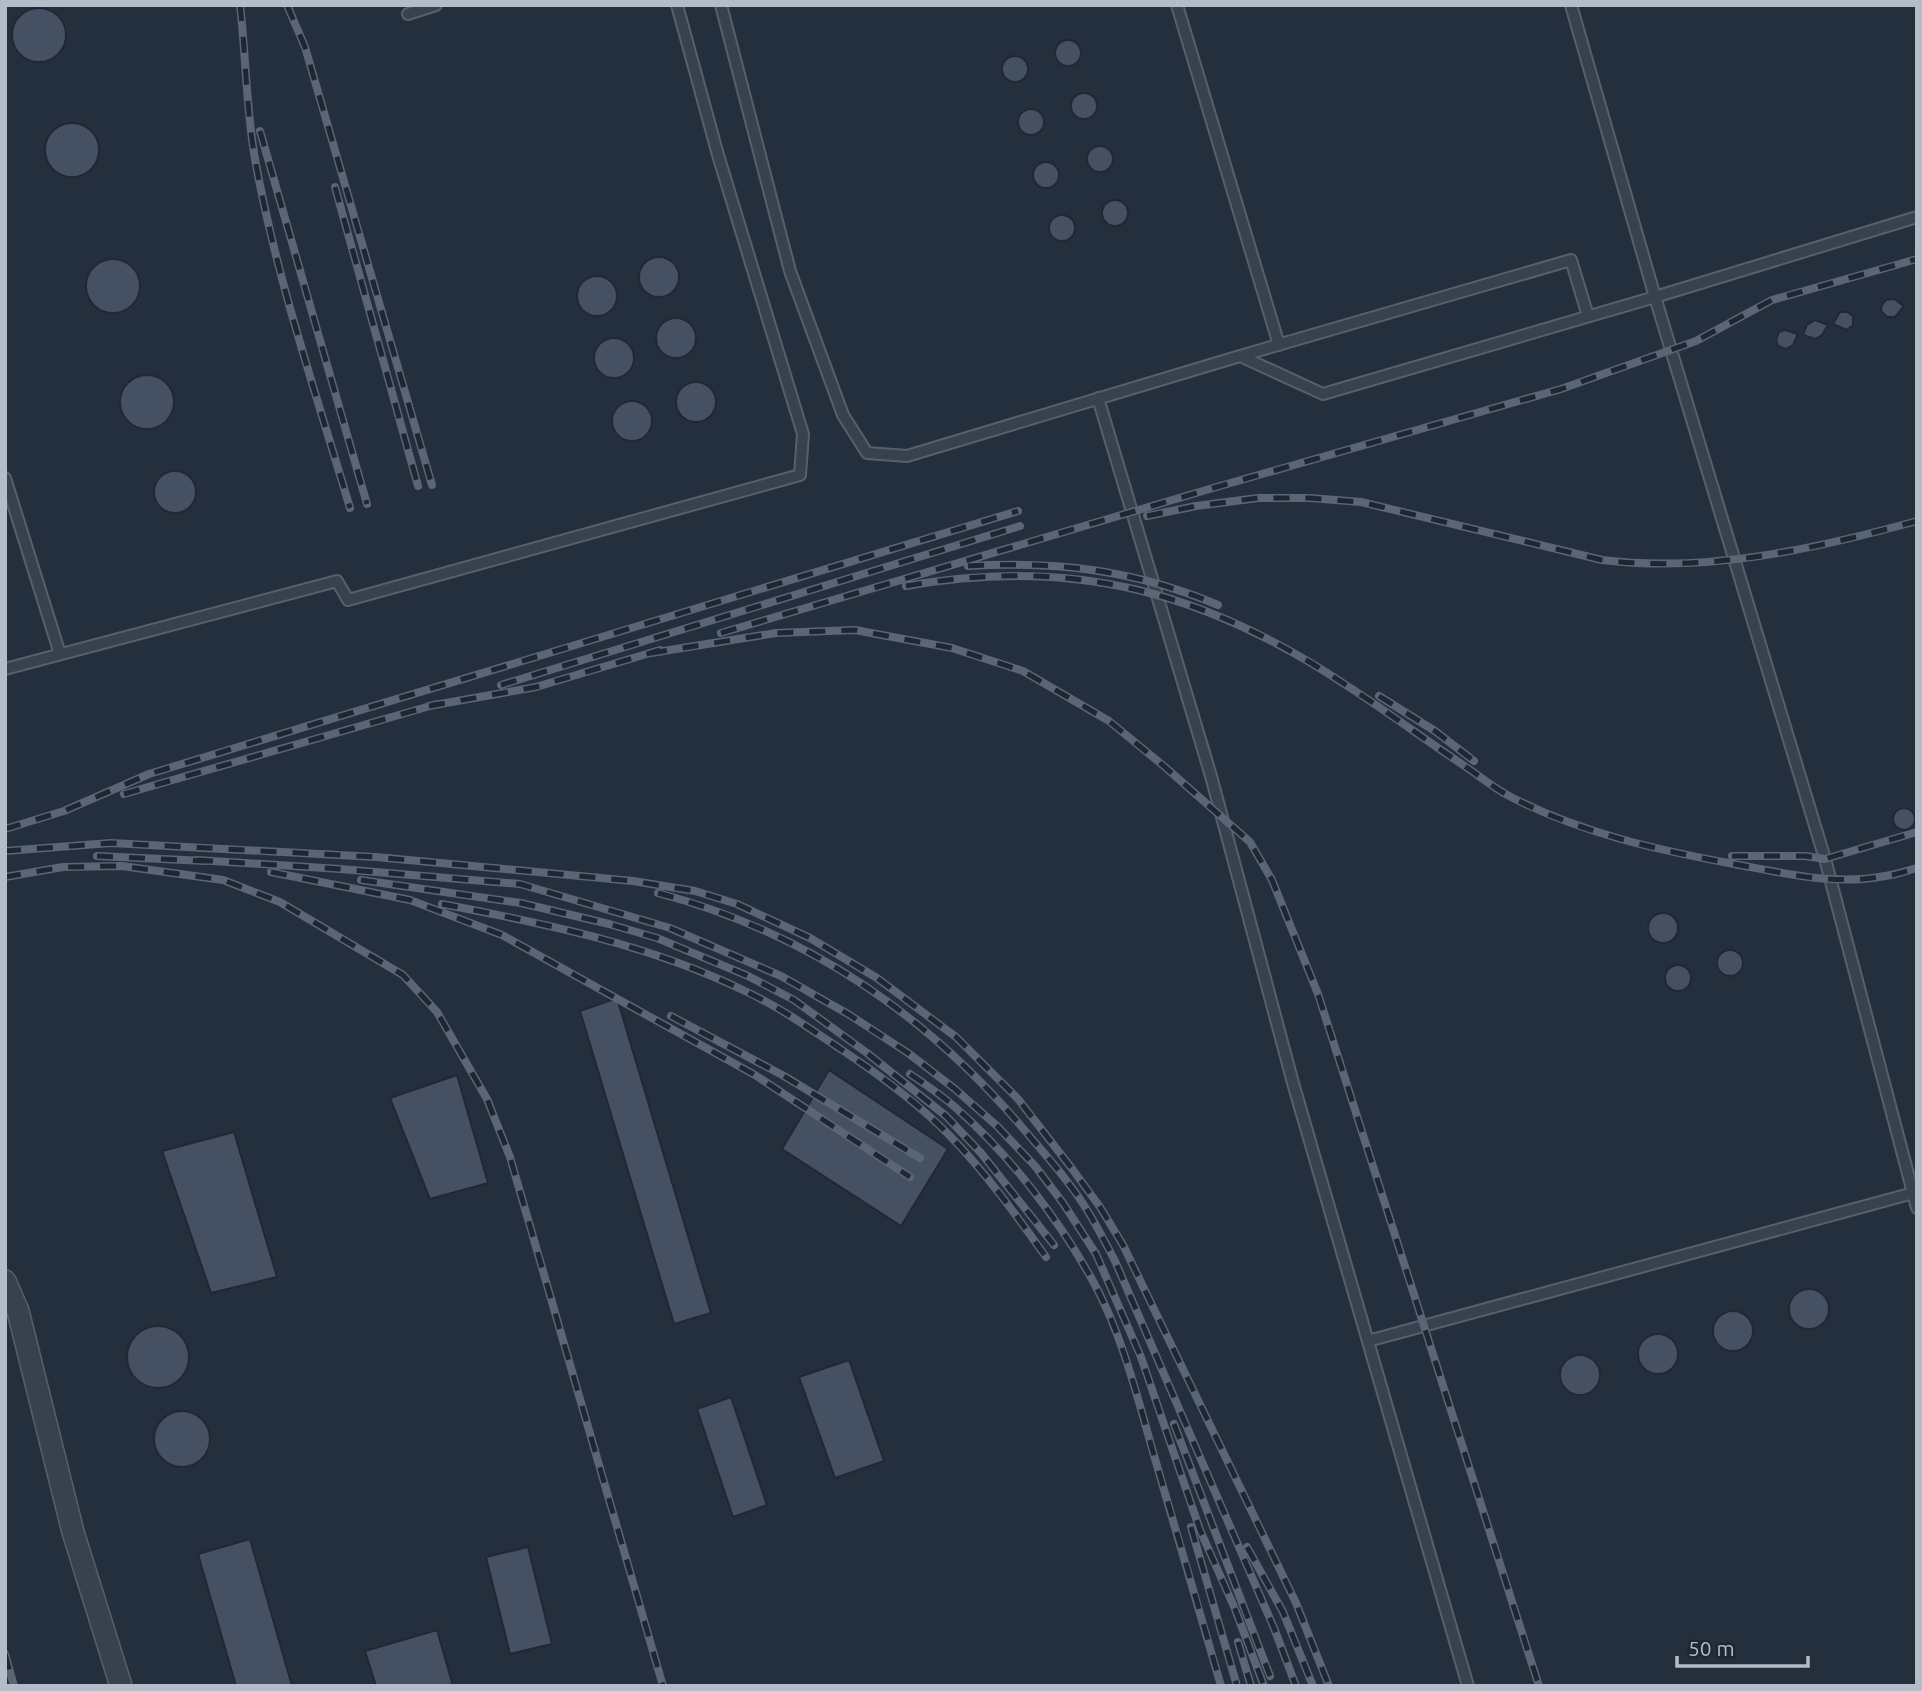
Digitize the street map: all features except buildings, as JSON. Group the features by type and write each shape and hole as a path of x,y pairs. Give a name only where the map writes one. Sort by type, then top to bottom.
{"street":[{"path":"5,1281 18,1311 73,1532 121,1686"}],"lane":[{"path":"408,14 436,5"},
{"path":"5,669 337,581 348,600 800,475 803,433 718,155 677,5"},
{"path":"722,5 790,271 843,415 867,453 907,456 1571,260 1588,316"},
{"path":"1177,5 1279,345"},
{"path":"1571,5 1655,297 1825,859 1917,1208"},
{"path":"1240,356 1323,394 1917,217"},
{"path":"1098,398 1211,776 1293,1083 1468,1686"},
{"path":"5,478 60,654"},
{"path":"1368,1341 1914,1192"}],"railway":[{"path":"240,5 250,121 264,203 298,335 350,508"},
{"path":"287,5 305,47 432,485"},
{"path":"260,131 367,504"},
{"path":"335,187 418,486"},
{"path":"721,633 1561,389 1696,341 1772,300 1917,259"},
{"path":"1147,516 1258,498 1361,502 1602,560 1642,563 1721,561 1761,556 1840,541 1917,521"},
{"path":"5,829 64,811 149,774 1018,511"},
{"path":"501,685 1020,526"},
{"path":"968,566 1033,565 1095,570 1156,583 1218,605"},
{"path":"906,586 968,578 1027,576 1083,580 1138,590 1191,606 1244,627 1296,654 1364,697 1499,790 1565,821 1648,846 1809,877 1866,879 1917,868"},
{"path":"651,653 776,633 855,630 952,648 1023,671 1109,721 1250,842 1272,880 1318,994 1539,1686"},
{"path":"429,706 536,687 660,650"},
{"path":"1379,696 1435,731 1474,761"},
{"path":"124,794 437,704"},
{"path":"1732,856 1805,856 1825,859 1917,832"},
{"path":"5,851 111,843 376,857 633,881 695,891 737,904 810,938 877,978 956,1037 1018,1099 1100,1207 1123,1245 1296,1603 1329,1686"},
{"path":"97,856 206,861"},
{"path":"197,860 520,884 670,928 781,976 848,1014 908,1053 955,1089 997,1126 1035,1166 1096,1254 1141,1357 1200,1530 1235,1609 1264,1686"},
{"path":"5,877 63,867 122,866 223,880 280,902 403,975 437,1012 487,1099 510,1157 663,1686"},
{"path":"271,872 410,900 502,935 755,1075 910,1177"},
{"path":"361,880 521,903 609,924 657,938 748,976 794,1000 867,1053 946,1116 981,1153 1054,1245"},
{"path":"658,893 714,910 767,932 817,957 864,986 910,1018 952,1055 993,1095 1061,1173 1087,1210 1115,1261 1274,1628 1296,1686"},
{"path":"442,904 559,928 636,949 711,976 772,1005 871,1070 938,1124 988,1179 1046,1257"},
{"path":"671,1016 784,1076 920,1158"},
{"path":"910,1074 957,1109 1015,1168 1066,1236 1094,1283 1113,1323 1128,1366 1221,1686"},
{"path":"1174,1424 1270,1676"},
{"path":"1191,1527 1237,1686"},
{"path":"1247,1547 1283,1612 1313,1686"},
{"path":"1238,1642 1251,1686"},
{"path":"5,1654 14,1686"}]}
